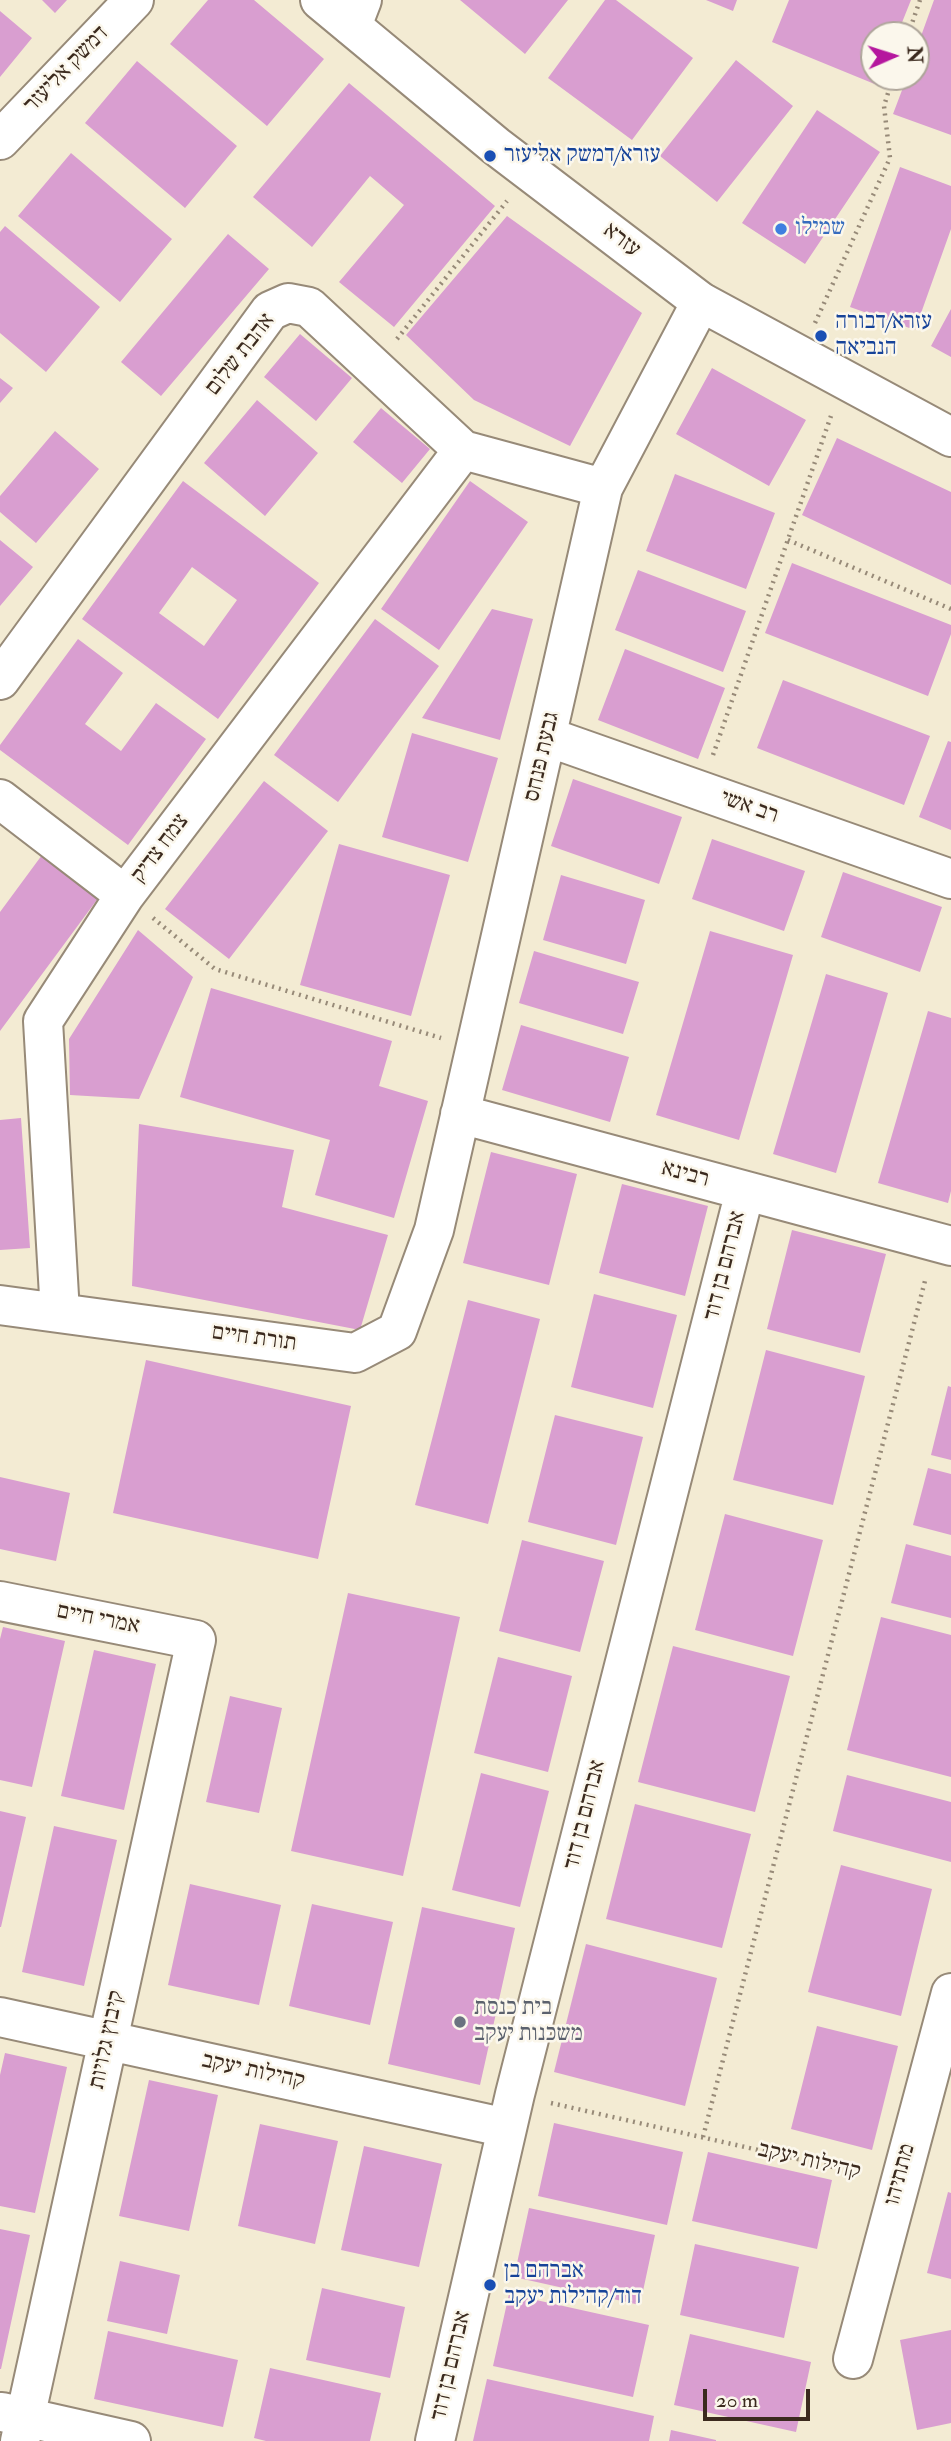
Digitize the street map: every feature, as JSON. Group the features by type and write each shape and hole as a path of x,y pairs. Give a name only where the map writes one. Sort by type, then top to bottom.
{"street":[{"name":"דמשק אליעזר","path":"0,140 134,0"},
{"name":"עזרא","path":"320,0 357,13 496,146 701,302 951,437"},
{"name":"גבעת פנחס","path":"434,1230 603,488 701,302"},
{"name":"אהבת שלום","path":"0,680 270,311 288,303 309,307 463,450 603,488"},
{"name":"צמח צדיק","path":"60,1313 43,1021 125,895 463,450"},
{"name":"רב אשי","path":"548,737 951,879"},
{"path":"0,799 125,895"},
{"name":"רבינא","path":"460,1114 943,1245"},
{"name":"אברהם בן דוד","path":"435,2441 511,2111 745,1191"},
{"name":"תורת חיים","path":"0,1305 355,1353 397,1331 434,1230"},
{"name":"אמרי חיים","path":"0,1601 196,1640"},
{"name":"קיבוץ גלויות","path":"15,2423 107,2040 196,1640"},
{"name":"מתתיהו","path":"853,2358 951,1993"},
{"name":"קהילות יעקב","path":"0,2017 107,2040 511,2111"},
{"path":"15,2423 131,2441"}],"path":[{"path":"913,21 920,0"},
{"path":"800,356 890,158 884,106 889,91"},
{"path":"374,367 531,172"},
{"path":"701,791 844,379"},
{"path":"788,540 951,609"},
{"path":"125,895 215,969 475,1049"},
{"path":"703,2137 943,1245"},
{"name":"קהילות יעקב","path":"511,2111 703,2137 899,2182"}],"building":[{"path":"42,0 67,0 55,13"},
{"path":"208,0 254,0 324,59 267,126 170,44"},
{"path":"460,0 568,0 525,54"},
{"path":"605,0 616,0 693,58 632,140 548,78"},
{"path":"706,0 737,0 733,11"},
{"path":"789,0 911,0 903,21 860,21 860,78 772,42"},
{"path":"934,0 951,0 951,135 893,114 902,91 930,91 930,21 926,21"},
{"path":"0,11 32,38 0,77"},
{"path":"736,60 793,106 717,202 660,156"},
{"path":"137,61 237,146 185,208 85,123"},
{"path":"349,83 495,206 394,327 339,282 404,205 370,176 312,247 253,197"},
{"path":"817,110 880,152 805,264 742,223"},
{"path":"71,153 172,239 120,302 18,216"},
{"path":"900,167 951,186 951,229 915,330 850,307"},
{"path":"507,216 642,313 570,446 474,400 406,335"},
{"path":"5,226 100,307 46,372 0,333 0,232"},
{"path":"228,234 269,269 161,396 121,362"},
{"path":"951,309 951,357 931,346"},
{"path":"300,334 352,378 316,421 264,377"},
{"path":"712,368 806,420 769,486 676,434"},
{"path":"0,378 13,388 0,403"},
{"path":"257,400 318,453 265,516 204,463"},
{"path":"381,408 430,449 402,483 353,442"},
{"path":"55,431 99,469 36,543 0,512 0,496"},
{"path":"837,438 951,492 951,585 802,515"},
{"path":"675,474 775,513 746,589 646,551"},
{"path":"183,481 319,583 218,719 82,619","holes":["192,567 237,600 204,646 159,613"]},
{"path":"470,481 528,522 439,650 381,609"},
{"path":"0,540 33,567 0,606"},
{"path":"792,563 951,625 951,634 928,696 765,633"},
{"path":"638,570 746,611 723,672 615,630"},
{"path":"492,609 533,619 500,740 422,718"},
{"path":"375,619 439,666 338,802 274,755"},
{"path":"78,639 123,673 85,724 121,751 156,703 206,739 128,845 0,750 0,745"},
{"path":"625,649 725,688 698,759 598,720"},
{"path":"783,680 930,736 904,805 757,748"},
{"path":"412,733 498,758 468,862 382,837"},
{"path":"948,741 951,742 951,830 919,817"},
{"path":"573,779 682,817 659,884 551,846"},
{"path":"264,781 328,831 229,959 165,909"},
{"path":"712,839 805,871 784,931 692,899"},
{"path":"339,844 450,875 411,1016 300,985"},
{"path":"42,855 99,897 0,1031 0,912"},
{"path":"843,872 942,907 920,972 821,937"},
{"path":"561,875 645,900 626,964 543,940"},
{"path":"138,930 193,977 139,1099 70,1095 69,1039"},
{"path":"710,931 793,955 739,1140 656,1115"},
{"path":"534,951 639,982 623,1034 519,1003"},
{"path":"826,974 888,993 836,1173 773,1154"},
{"path":"211,988 392,1041 379,1086 428,1101 394,1218 315,1195 330,1140 180,1097"},
{"path":"928,1011 951,1018 951,1191 948,1203 878,1183"},
{"path":"521,1025 629,1057 610,1122 502,1090"},
{"path":"21,1118 30,1248 0,1250 0,1120"},
{"path":"139,1124 294,1150 282,1207 388,1235 360,1330 132,1286"},
{"path":"491,1152 577,1174 549,1285 463,1263"},
{"path":"622,1184 708,1206 685,1296 599,1273"},
{"path":"792,1230 886,1254 860,1353 767,1329"},
{"path":"594,1294 677,1315 653,1408 571,1387"},
{"path":"468,1300 540,1319 488,1524 415,1505"},
{"path":"766,1350 865,1376 833,1505 733,1480"},
{"path":"146,1360 351,1406 318,1559 113,1513"},
{"path":"948,1386 951,1387 951,1460 931,1455"},
{"path":"555,1415 643,1437 616,1545 528,1522"},
{"path":"928,1468 951,1474 951,1535 913,1525"},
{"path":"0,1477 70,1493 56,1561 0,1549"},
{"path":"725,1514 823,1540 793,1656 695,1630"},
{"path":"522,1540 604,1561 580,1652 499,1631"},
{"path":"906,1544 951,1556 951,1618 891,1603"},
{"path":"348,1593 460,1617 403,1876 291,1851"},
{"path":"881,1617 951,1635 951,1777 847,1750"},
{"path":"3,1627 65,1641 32,1787 0,1780 0,1639"},
{"path":"673,1646 790,1676 755,1812 638,1782"},
{"path":"94,1650 156,1664 124,1810 61,1796"},
{"path":"498,1657 572,1676 548,1772 474,1753"},
{"path":"230,1696 282,1708 259,1813 206,1802"},
{"path":"481,1773 549,1791 520,1907 452,1890"},
{"path":"847,1775 951,1802 951,1862 833,1831"},
{"path":"635,1804 751,1834 722,1948 606,1919"},
{"path":"0,1811 26,1817 1,1927 0,1927"},
{"path":"54,1826 117,1840 84,1986 22,1972"},
{"path":"841,1865 932,1889 901,2016 808,1992"},
{"path":"190,1884 281,1905 259,2005 168,1985"},
{"path":"312,1904 393,1922 370,2025 289,2006"},
{"path":"422,1907 515,1928 480,2085 388,2064"},
{"path":"586,1944 717,1978 685,2106 554,2072"},
{"path":"817,2026 898,2046 872,2150 791,2129"},
{"path":"5,2053 67,2067 35,2213 0,2206 0,2075"},
{"path":"149,2080 218,2095 189,2231 119,2216"},
{"path":"554,2123 683,2152 667,2225 538,2196"},
{"path":"260,2124 338,2141 315,2244 238,2226"},
{"path":"364,2146 442,2164 419,2267 341,2250"},
{"path":"708,2152 832,2180 817,2249 692,2221"},
{"path":"948,2192 951,2193 951,2279 927,2273"},
{"path":"529,2208 655,2235 640,2305 514,2277"},
{"path":"0,2229 30,2235 1,2369 0,2369"},
{"path":"695,2244 799,2267 784,2338 680,2315"},
{"path":"120,2261 180,2275 167,2334 107,2321"},
{"path":"322,2288 405,2307 390,2378 306,2360"},
{"path":"509,2294 649,2325 633,2397 493,2366"},
{"path":"951,2330 951,2423 917,2430 900,2340"},
{"path":"108,2331 238,2360 223,2427 94,2399"},
{"path":"690,2334 811,2362 796,2432 674,2405"},
{"path":"270,2368 381,2393 370,2441 266,2441 254,2438"},
{"path":"487,2379 654,2416 649,2441 473,2441"},
{"path":"671,2430 716,2440 716,2441 669,2441"}],"place":[{"name":"עזרא/דמשק אליעזר","path":"490,156"},
{"name":"שמילו","path":"781,229"},
{"name":"עזרא/דבורה הנביאה","path":"821,336"},
{"name":"בית כנסת משכנות יעקב","path":"460,2022"},
{"name":"אברהם בן דוד/קהילות יעקב","path":"490,2285"}]}
